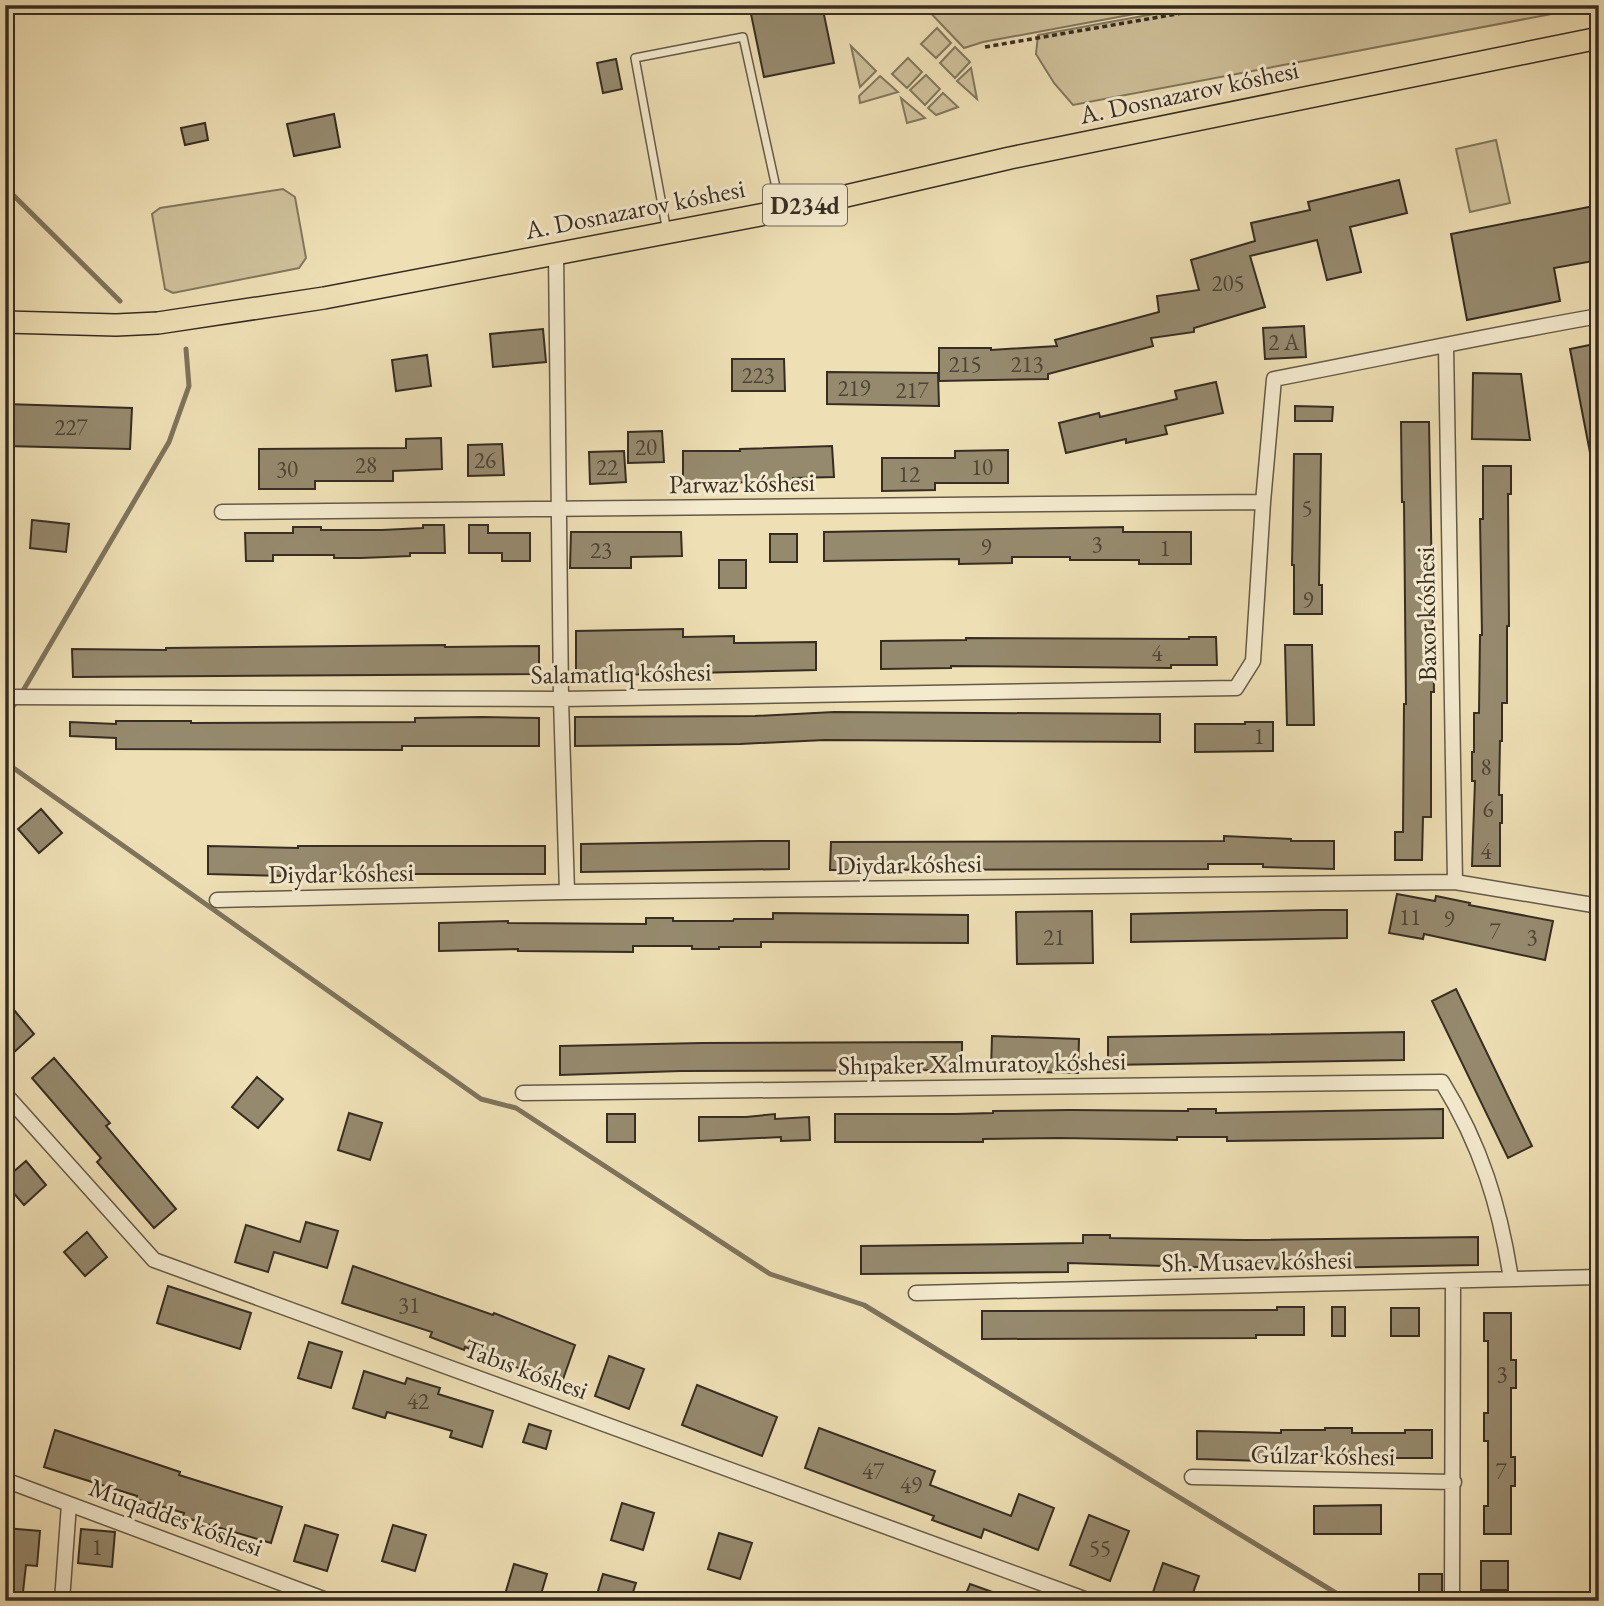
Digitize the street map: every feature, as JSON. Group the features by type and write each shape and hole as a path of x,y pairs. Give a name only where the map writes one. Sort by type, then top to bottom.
{"main road":[{"name":"A. Dosnazarov kóshesi","path":"5,322 116,325 158,323 324,298 781,211 1023,155 1599,38"}],"street":[{"path":"556,252 561,699 567,892"},
{"path":"1263,502 1274,379 1446,346 1486,335 1599,316"},
{"name":"Baxor kóshesi","path":"1446,346 1455,882"},
{"name":"Parwaz kóshesi","path":"222,512 1263,502"},
{"name":"Salamatlıq kóshesi","path":"6,696 561,699 1236,688 1253,661 1263,502"},
{"name":"Diydar kóshesi","path":"217,900 567,892 1455,882 1599,906"},
{"name":"Shıpaker Xalmuratov kóshesi","path":"523,1093 1442,1082 1464,1117 1489,1180 1503,1229 1511,1279"},
{"name":"Tabıs kóshesi","path":"5,1094 154,1260 1090,1601"},
{"name":"Sh. Musaev kóshesi","path":"916,1293 1599,1277"},
{"path":"1452,1601 1453,1281"},
{"name":"Gúlzar kóshesi","path":"1192,1477 1454,1482"},
{"name":"Muqaddes kóshesi","path":"5,1480 302,1596 329,1601"},
{"path":"62,1601 69,1504"}],"lane":[{"path":"667,232 635,58 743,37 781,211"}],"path":[{"path":"985,47 1229,5"}],"shaded area":[{"path":"923,5 1183,5 983,42 964,48"},
{"path":"1203,5 1599,5 1073,105 1054,83 1036,54 1038,35"},
{"path":"937,28 951,43 936,58 921,44"},
{"path":"851,46 876,71 860,87"},
{"path":"955,47 970,62 955,78 940,63"},
{"path":"908,58 922,72 907,88 892,74"},
{"path":"971,68 977,99 957,81"},
{"path":"926,75 940,89 925,105 910,90"},
{"path":"880,76 898,92 860,103 859,96"},
{"path":"943,93 958,107 936,115 928,108"},
{"path":"901,98 925,118 907,123"},
{"path":"1496,140 1510,203 1470,212 1456,149"},
{"path":"283,189 295,197 306,258 299,268 173,293 165,289 152,214 160,208"}],"building":[{"path":"797,5 822,5 834,63 764,77 751,14"},
{"path":"616,59 622,89 603,93 597,63"},
{"path":"334,114 340,147 294,156 287,124"},
{"path":"205,123 208,140 185,145 181,128"},
{"path":"1399,180 1407,213 1350,227 1361,272 1327,280 1317,240 1250,256 1265,307 1194,328 1194,332 1151,338 1153,346 1048,374 1048,379 939,381 939,348 991,350 1057,346 1055,340 1159,312 1157,296 1199,290 1191,260 1255,241 1251,223 1310,210 1308,202"},
{"path":"1599,205 1599,260 1554,268 1560,301 1467,320 1451,234"},
{"path":"1304,326 1306,357 1265,359 1263,328"},
{"path":"543,329 546,362 493,367 490,334"},
{"path":"1599,343 1599,463 1592,463 1570,349"},
{"path":"427,355 431,386 396,391 392,360"},
{"path":"732,359 784,359 785,391 732,391"},
{"path":"827,372 938,373 939,406 827,404"},
{"path":"1473,373 1521,374 1530,440 1472,439"},
{"path":"1216,382 1223,413 1165,426 1167,434 1126,443 1126,439 1066,453 1059,423 1099,413 1100,417 1177,399 1175,391"},
{"path":"5,404 132,408 130,449 5,446"},
{"path":"1295,406 1333,407 1332,421 1295,421"},
{"path":"1401,422 1429,422 1434,692 1431,692 1431,817 1423,817 1422,860 1395,860 1395,832 1403,832 1406,704"},
{"path":"662,431 664,462 628,463 628,432"},
{"path":"441,438 442,469 393,471 393,481 315,481 315,489 259,489 259,449 406,448 406,439"},
{"path":"502,444 504,475 468,476 468,445"},
{"path":"832,446 834,477 683,484 683,451"},
{"path":"1008,450 1008,483 935,483 935,490 882,491 882,458 955,458 955,451"},
{"path":"624,451 626,482 590,484 589,452"},
{"path":"1294,454 1321,454 1319,585 1322,585 1322,614 1294,614"},
{"path":"1483,466 1511,466 1511,494 1508,494 1507,703 1502,703 1500,741 1500,866 1472,866 1475,781 1472,781 1472,752 1474,713 1479,713 1482,635 1480,519 1483,519"},
{"path":"32,520 69,524 66,552 30,548"},
{"path":"423,525 444,525 445,553 361,558 273,555 273,561 246,561 245,533 293,533 293,527 382,530 423,528"},
{"path":"469,525 488,525 488,533 530,533 530,561 502,561 502,553 469,553"},
{"path":"1123,527 1123,532 1191,532 1191,564 1139,564 1139,560 1070,560 1070,557 1012,557 1012,563 959,564 959,559 824,561 824,532"},
{"path":"571,532 681,532 682,556 631,557 631,568 570,568"},
{"path":"770,534 797,534 797,562 770,562"},
{"path":"719,560 746,560 746,588 719,588"},
{"path":"683,629 683,637 734,636 734,643 816,642 816,670 576,676 576,631"},
{"path":"1216,637 1217,665 1171,665 1171,668 951,666 881,669 881,641"},
{"path":"1285,645 1312,645 1314,725 1287,725"},
{"path":"539,646 539,674 73,677 72,649"},
{"path":"834,712 1160,714 1160,742 825,740 575,746 575,717 755,716"},
{"path":"415,718 539,718 539,746 402,746 402,750 116,749 116,738 70,736 70,722 415,722"},
{"path":"1273,722 1273,751 1195,752 1195,724"},
{"path":"41,809 62,833 39,853 18,829"},
{"path":"1224,836 1334,841 1334,869 1263,867 1263,864 1208,864 1208,869 830,870 831,842 1224,841"},
{"path":"789,841 789,869 581,872 581,844"},
{"path":"208,846 545,846 545,874 208,874"},
{"path":"1397,894 1435,901 1436,896 1553,921 1545,960 1424,934 1423,939 1389,933"},
{"path":"1347,910 1347,938 1131,942 1131,914"},
{"path":"1092,911 1093,963 1017,964 1016,912"},
{"path":"773,913 968,915 968,943 761,942 761,947 719,949 633,946 633,952 518,949 439,951 439,923 508,921 646,924 646,918 673,918 673,921 773,919"},
{"path":"1456,989 1532,1146 1508,1158 1432,1001"},
{"path":"14,1010 34,1034 12,1054 5,1046 5,1017"},
{"path":"1404,1032 1404,1060 1108,1065 1108,1037"},
{"path":"992,1036 1079,1039 1078,1073 991,1071"},
{"path":"962,1042 962,1070 681,1071 560,1075 560,1046"},
{"path":"54,1058 110,1123 106,1126 176,1209 154,1228 97,1162 101,1158 32,1078"},
{"path":"257,1077 283,1099 258,1128 232,1107"},
{"path":"1216,1109 1216,1113 1443,1109 1443,1138 1227,1141 1227,1137 1177,1137 1177,1140 1060,1138 983,1139 983,1142 835,1142 835,1114"},
{"path":"349,1113 382,1123 370,1160 338,1150"},
{"path":"607,1114 635,1114 635,1142 607,1142"},
{"path":"775,1114 775,1119 809,1117 810,1140 781,1141 781,1137 699,1141 699,1117"},
{"path":"26,1161 46,1185 24,1205 5,1183 5,1179"},
{"path":"306,1222 338,1231 327,1268 274,1252 268,1272 235,1262 246,1225 300,1242"},
{"path":"87,1232 107,1257 85,1276 64,1252"},
{"path":"1083,1235 1110,1235 1110,1238 1244,1240 1478,1237 1478,1265 1262,1269 1068,1263 1068,1272 861,1274 861,1246 1083,1243"},
{"path":"353,1266 493,1315 494,1313 575,1345 561,1385 465,1347 464,1350 430,1337 432,1332 342,1303"},
{"path":"168,1286 251,1313 240,1349 157,1323"},
{"path":"1277,1307 1304,1307 1304,1335 1256,1335 1256,1338 982,1339 982,1311 1277,1310"},
{"path":"1332,1307 1345,1307 1345,1336 1332,1336"},
{"path":"1391,1308 1419,1308 1419,1336 1391,1336"},
{"path":"1484,1313 1511,1313 1511,1360 1516,1360 1516,1388 1511,1388 1511,1457 1515,1457 1515,1486 1511,1486 1511,1534 1484,1534 1484,1506 1488,1506 1488,1441 1484,1441 1484,1413 1488,1413 1488,1341 1484,1341"},
{"path":"309,1342 342,1352 331,1388 298,1378"},
{"path":"609,1356 644,1369 629,1409 595,1396"},
{"path":"364,1371 405,1384 407,1378 440,1388 438,1394 493,1411 482,1447 450,1437 452,1431 387,1412 385,1418 353,1408"},
{"path":"697,1385 777,1417 762,1456 682,1425"},
{"path":"529,1424 551,1431 546,1449 523,1442"},
{"path":"819,1428 935,1471 930,1485 1011,1516 1019,1494 1054,1508 1038,1550 984,1529 981,1538 932,1520 934,1516 805,1468"},
{"path":"1352,1428 1352,1433 1432,1430 1432,1458 1393,1458 1393,1461 1365,1461 1365,1456 1263,1458 1263,1461 1197,1459 1197,1431 1281,1433 1281,1430"},
{"path":"55,1430 180,1472 179,1475 282,1507 271,1543 183,1517 184,1513 136,1499 137,1496 44,1467"},
{"path":"622,1503 654,1513 643,1550 611,1540"},
{"path":"1381,1505 1381,1534 1314,1534 1314,1506"},
{"path":"1089,1515 1129,1531 1110,1581 1070,1565"},
{"path":"305,1525 338,1535 327,1571 294,1561"},
{"path":"393,1525 426,1535 415,1571 382,1561"},
{"path":"5,1528 40,1531 37,1566 26,1565 22,1601 5,1601"},
{"path":"81,1529 115,1532 112,1567 78,1563"},
{"path":"719,1533 752,1543 740,1579 708,1569"},
{"path":"1481,1561 1508,1561 1508,1590 1481,1590"},
{"path":"1163,1563 1199,1576 1190,1601 1150,1601"},
{"path":"514,1564 547,1574 539,1601 503,1601"},
{"path":"603,1574 636,1583 630,1601 595,1601"},
{"path":"1419,1574 1442,1574 1442,1601 1419,1601"},
{"path":"970,1584 1012,1599 1012,1601 963,1601"}],"waterway":[{"path":"5,187 120,301"},
{"path":"24,689 169,442 189,386 186,349"},
{"path":"5,717 14,705"},
{"path":"5,762 481,1099 516,1108 770,1274 864,1305 1349,1601"}]}
